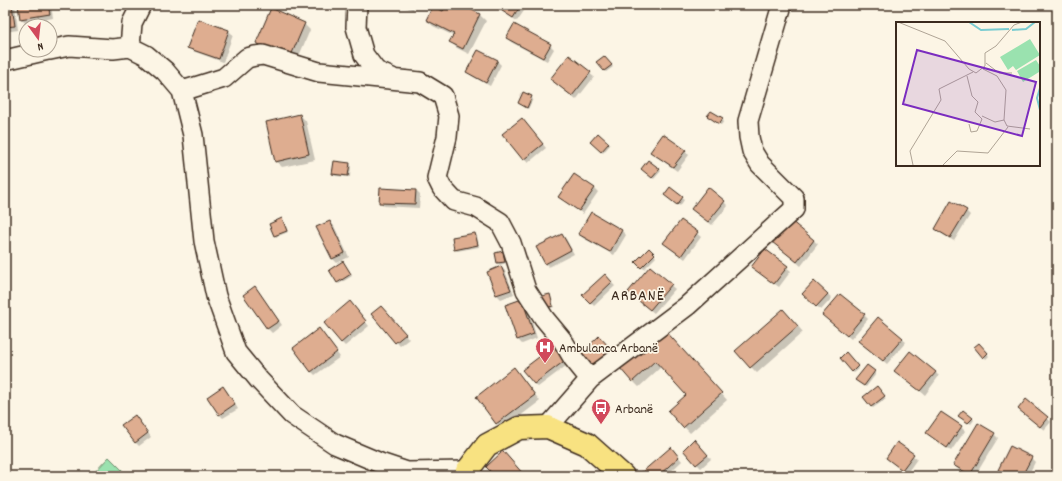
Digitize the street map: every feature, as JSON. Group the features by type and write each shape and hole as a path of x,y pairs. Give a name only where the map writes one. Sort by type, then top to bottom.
{"main road":[{"path":"466,473 487,445 519,428 548,427 587,444 623,476"}],"street":[{"path":"130,47 132,23 141,5"},
{"path":"357,5 356,27 364,55 376,71 399,80"},
{"path":"548,427 590,379 687,306 794,209 794,198 760,164 752,151 748,121 782,5"},
{"path":"58,48 69,46 113,49 130,47 146,55 165,72 182,91 193,135 204,241 216,296 236,352 259,380 292,415 335,444 380,463 407,472 466,473"},
{"path":"182,91 224,78 246,58 263,55 319,72 420,82 443,96 449,116 447,137 438,178 442,188 454,201 476,207 500,222 511,243 526,290 544,318 563,340 573,358 590,379"},
{"path":"5,60 18,57"}],"green space":[{"path":"109,457 128,476 91,476"}],"building":[{"path":"5,5 12,5 15,26 5,27"},
{"path":"18,5 48,5 50,14 20,18"},
{"path":"446,5 462,5 480,14 463,49 449,42 454,34 426,20 433,6 443,11"},
{"path":"493,5 521,5 513,18"},
{"path":"271,8 305,23 290,58 256,43"},
{"path":"198,19 229,30 219,59 187,48"},
{"path":"514,24 551,44 543,58 506,38"},
{"path":"478,50 498,60 486,83 466,72"},
{"path":"569,55 591,72 572,96 550,79"},
{"path":"604,56 612,65 604,71 596,62"},
{"path":"523,92 532,96 527,108 518,103"},
{"path":"711,111 723,118 719,124 707,116"},
{"path":"300,114 309,154 275,162 266,122"},
{"path":"522,118 543,144 523,160 502,134"},
{"path":"598,133 609,143 601,152 590,142"},
{"path":"663,134 686,150 673,167 650,152"},
{"path":"648,160 660,169 652,178 641,169"},
{"path":"334,161 350,163 348,176 332,174"},
{"path":"574,174 595,188 579,211 558,197"},
{"path":"670,187 683,197 677,205 664,195"},
{"path":"708,187 725,201 708,222 691,209"},
{"path":"380,188 416,190 415,204 379,203"},
{"path":"951,201 967,210 950,238 935,229"},
{"path":"591,212 622,230 610,252 578,234"},
{"path":"282,218 287,231 274,236 269,224"},
{"path":"681,220 698,232 681,256 663,243"},
{"path":"790,220 814,240 797,262 772,242"},
{"path":"330,221 345,253 332,259 316,227"},
{"path":"475,233 478,245 454,250 452,237"},
{"path":"562,234 571,250 545,264 536,247"},
{"path":"649,248 655,254 641,268 635,262"},
{"path":"765,249 788,266 774,284 751,267"},
{"path":"503,251 505,262 497,263 495,253"},
{"path":"343,261 351,274 337,283 329,270"},
{"path":"501,266 511,290 496,295 487,272"},
{"path":"650,266 672,284 650,310 628,292"},
{"path":"605,274 612,282 590,303 582,295"},
{"path":"814,281 828,294 816,307 802,294"},
{"path":"255,286 279,321 267,329 243,295"},
{"path":"550,294 553,306 545,308 542,296"},
{"path":"840,294 865,314 847,336 822,315"},
{"path":"522,299 534,334 517,340 505,305"},
{"path":"350,301 366,321 341,343 324,323"},
{"path":"381,306 406,334 395,343 371,314"},
{"path":"783,309 798,326 750,368 735,351"},
{"path":"878,317 903,338 883,361 858,341"},
{"path":"319,328 337,352 311,372 293,348"},
{"path":"663,328 722,393 683,428 668,411 686,395 655,361 632,382 619,367"},
{"path":"599,336 611,349 590,369 578,356"},
{"path":"979,343 988,353 983,358 974,347"},
{"name":"Ambulanca Arbanë","path":"556,344 567,359 534,384 522,370"},
{"path":"910,351 936,372 920,391 894,371"},
{"path":"846,352 858,366 852,372 840,358"},
{"path":"867,365 875,371 864,386 855,380"},
{"path":"514,367 535,395 496,424 476,397"},
{"path":"223,386 235,404 219,415 207,397"},
{"path":"877,386 885,396 871,407 863,397"},
{"path":"1026,399 1048,417 1040,427 1018,409"},
{"path":"963,410 973,418 968,423 958,416"},
{"path":"941,412 962,426 947,448 926,433"},
{"path":"135,415 148,433 135,443 121,425"},
{"path":"978,423 995,433 970,475 953,465"},
{"path":"694,439 708,455 696,465 683,450"},
{"path":"897,442 914,454 902,470 886,458"},
{"path":"1010,446 1032,457 1022,476 1010,476 998,470"},
{"path":"671,447 679,457 658,476 643,476 641,473"},
{"path":"503,451 525,476 495,476 486,467"}],"place":[{"name":"Ambulanca Arbanë","path":"545,364"},
{"name":"Arbanë","path":"601,425"}],"district":[{"name":"ARBANË","path":"638,294"}]}
